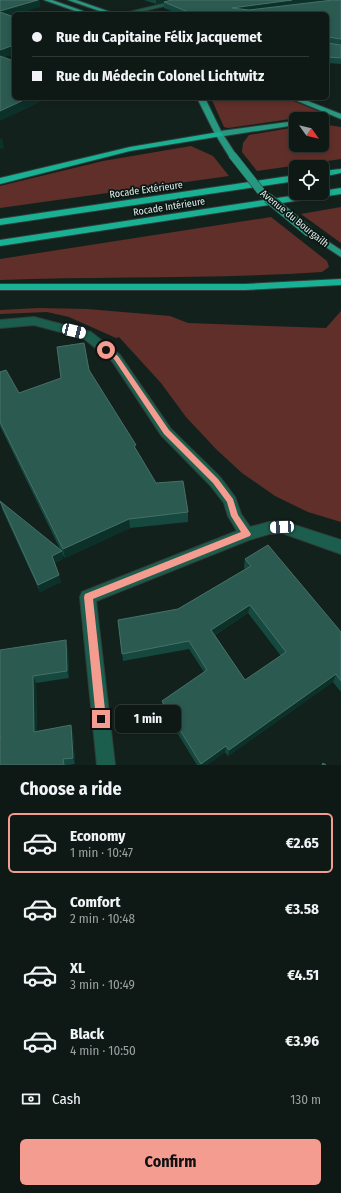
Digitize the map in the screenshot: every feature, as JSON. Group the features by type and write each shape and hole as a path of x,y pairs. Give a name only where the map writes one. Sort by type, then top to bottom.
{"highway":[{"path":"0,181 130,150 219,134"},
{"path":"329,173 341,171"},
{"name":"Rocade Extérieure","path":"0,222 289,179"},
{"name":"Rocade Intérieure","path":"0,243 341,191"},
{"path":"0,287 245,287 341,282"}],"main road":[{"path":"47,0 83,12"},
{"path":"71,0 107,12"},
{"name":"Avenue du Bourgailh","path":"202,100 219,134 233,156 263,194 309,232 341,254"},
{"path":"299,100 341,117"},
{"path":"329,118 341,117"},
{"path":"219,134 289,124"}],"street":[{"path":"133,12 186,0"},
{"path":"0,324 34,321 87,335 116,358 166,432 215,481 230,501 235,516 247,534"},
{"path":"106,765 88,597 247,534 269,528 282,527 341,547"}],"shaded area":[{"path":"212,100 291,100 320,112 289,112 289,119 228,128 224,127"},
{"path":"329,125 341,127 341,159 329,161 289,160 289,166 257,171 242,152 243,143 249,135 289,128 289,152 329,152"},
{"path":"191,146 213,156 229,176 0,208 0,186 103,161"},
{"path":"341,207 341,243 301,214"},
{"path":"271,217 327,261 329,267 322,272 282,274 201,277 0,280 0,259"},
{"path":"39,308 87,309 170,316 188,323 326,328 341,311 341,522 308,512 275,496 242,473 216,449 186,417 161,383 119,337 116,338 69,317 47,312 0,314 0,310"}],"building":[{"path":"0,0 38,0 0,11"},
{"path":"172,0 292,0 232,8 249,10 341,0 341,39 329,37 329,12 188,12 164,2"},
{"path":"0,12 12,16 12,46 0,50"},
{"path":"329,43 341,45 341,58 329,57"},
{"path":"0,56 12,60 12,100 24,100 0,111"},
{"path":"84,343 89,370 136,445 134,446 156,483 183,481 188,512 129,519 63,549 0,422 0,372 6,370 19,393 61,378 57,347"},
{"path":"0,501 62,551 52,556 59,575 38,585"},
{"path":"268,545 341,632 341,681 336,674 229,750 226,746 201,764 162,701 207,670 189,641 122,654 118,620 178,609 251,566 245,559","holes":["250,605 286,652 245,680 211,630"]},
{"path":"66,640 67,671 33,676 34,732 71,725 73,758 63,759 64,765 0,765 0,650"}],"route":[{"path":"101,719 88,597 247,534 235,516 230,501 215,481 166,432 116,358 106,350"}]}
